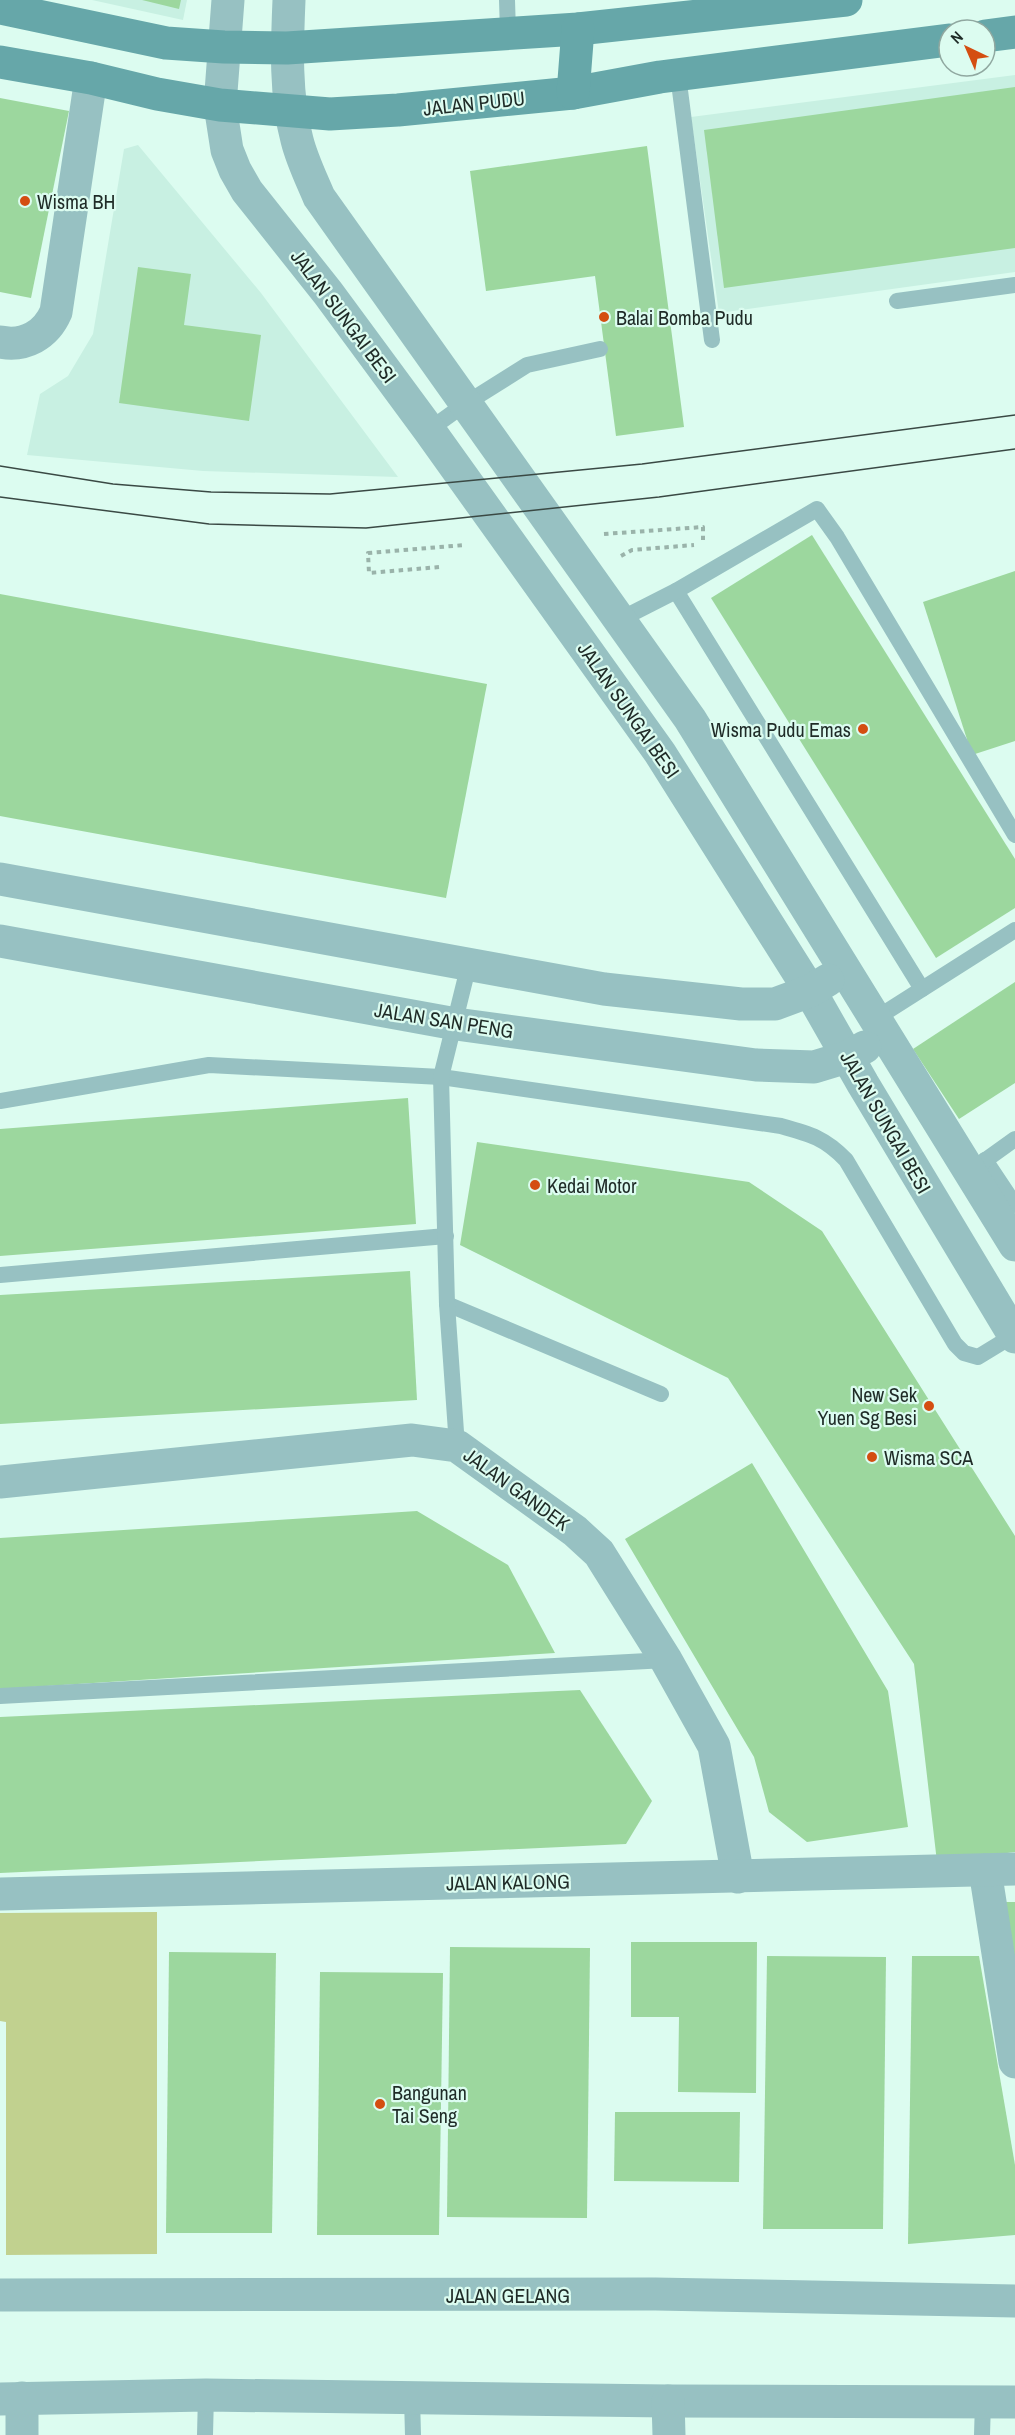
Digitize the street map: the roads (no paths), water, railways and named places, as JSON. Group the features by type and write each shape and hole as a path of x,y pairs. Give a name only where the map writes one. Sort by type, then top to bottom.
{"main road":[{"path":"0,8 166,42 224,47 287,48 578,29 846,0"},
{"path":"573,93 578,29"},
{"path":"997,34 1015,32"},
{"name":"JALAN PUDU","path":"0,62 220,105 330,114 376,112 573,93 678,75 937,42"}],"street":[{"name":"JALAN SUNGAI BESI","path":"228,0 220,105 227,150 235,170 248,191 328,293 429,430 660,753 810,991 847,1057 1015,1335"},
{"path":"290,0 287,48 292,111 297,140 306,168 320,197 690,719 880,1028 977,1166 1015,1245"},
{"path":"0,342 24,342 40,334 51,323 56,312 91,78"},
{"path":"0,879 604,988 741,1004 775,1004 810,991 845,970"},
{"name":"JALAN SAN PENG","path":"0,941 456,1024 756,1065 814,1067 847,1057 880,1028"},
{"name":"JALAN GANDEK","path":"0,1482 412,1440 457,1446 575,1531 599,1552 666,1660 714,1746 738,1877"},
{"path":"1000,1869 1015,2062"},
{"name":"JALAN KALONG","path":"0,1894 1000,1869"},
{"name":"JALAN GELANG","path":"0,2295 655,2294 1015,2301"},
{"path":"22,2435 11,2398 206,2395 668,2401 1015,2402"},
{"path":"668,2401 669,2435"}],"lane":[{"path":"507,0 508,32"},
{"path":"678,75 712,340"},
{"path":"897,301 1015,285"},
{"path":"429,430 527,365 600,349"},
{"path":"621,619 676,591 817,509 837,537 1015,835"},
{"path":"676,591 922,989"},
{"path":"880,1028 922,989 1015,930"},
{"path":"457,1446 447,1304 441,1077 456,1024 469,964"},
{"path":"0,1101 209,1065 441,1077 781,1126 811,1134 831,1144 856,1174 955,1344 964,1353 978,1357 1015,1335"},
{"path":"1015,1138 977,1166 1015,1205"},
{"path":"0,1275 446,1236"},
{"path":"447,1304 662,1394"},
{"path":"0,1696 666,1660"},
{"path":"205,2435 206,2395"},
{"path":"412,2398 413,2435"},
{"path":"982,2435 983,2402"}],"tram line":[{"path":"0,466 113,484 211,492 330,494 642,464 1015,415"},
{"path":"0,497 209,524 366,528 659,497 1015,449"}],"place":[{"name":"Wisma BH","path":"25,201"},
{"name":"Balai Bomba Pudu","path":"604,317"},
{"name":"Wisma Pudu Emas","path":"863,729"},
{"name":"Kedai Motor","path":"535,1185"},
{"name":"New Sek Yuen Sg Besi","path":"929,1406"},
{"name":"Wisma SCA","path":"872,1457"},
{"name":"Bangunan Tai Seng","path":"380,2104"}]}
